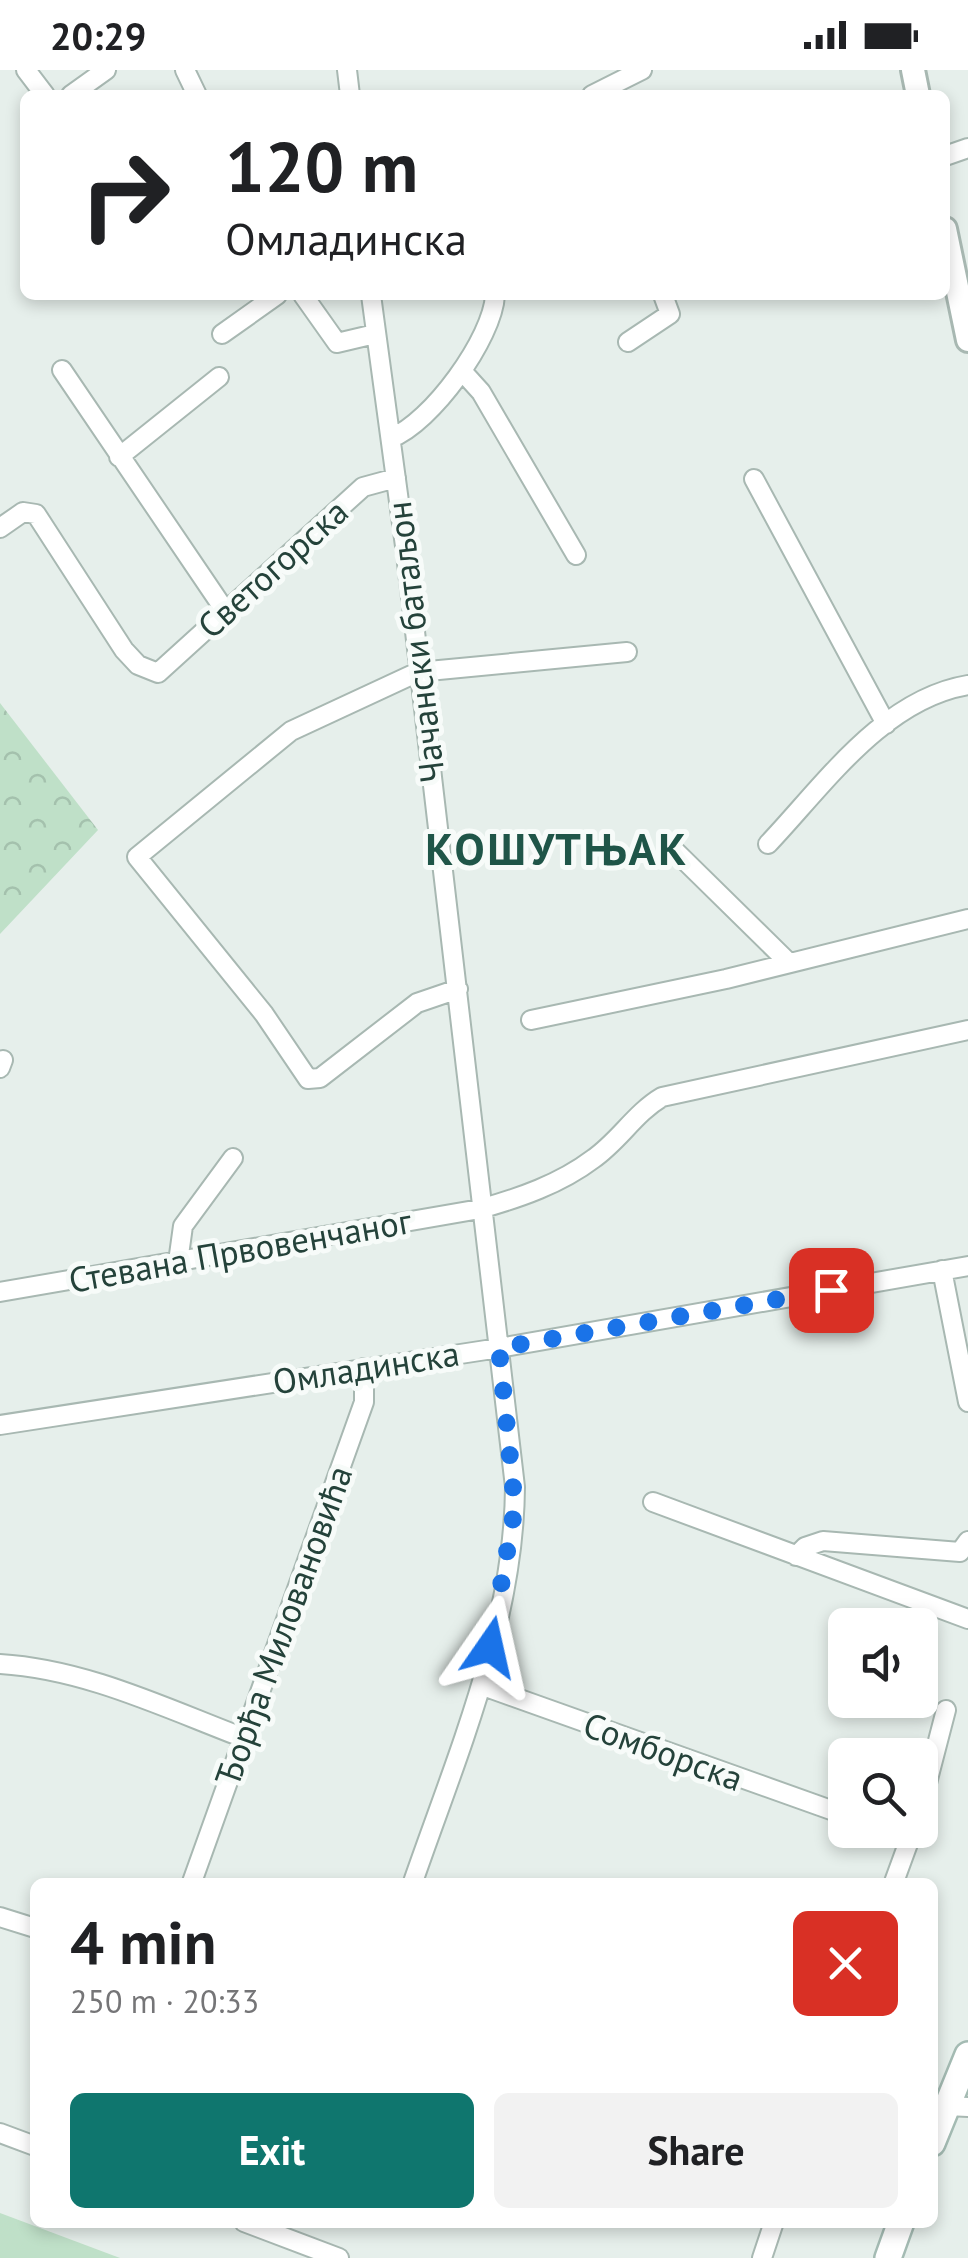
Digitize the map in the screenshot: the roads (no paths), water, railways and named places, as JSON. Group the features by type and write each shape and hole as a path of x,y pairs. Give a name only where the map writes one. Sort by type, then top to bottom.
{"main road":[{"path":"938,2135 958,2107 968,2054"},
{"path":"888,2258 899,2228"}],"street":[{"path":"26,70 41,90"},
{"path":"77,90 106,70"},
{"path":"602,90 642,70"},
{"path":"950,252 968,340"},
{"path":"222,334 270,300"},
{"path":"307,300 337,343 375,334"},
{"name":"Чачански батаљон","path":"372,300 458,990 515,1507 482,1686 417,1878"},
{"path":"390,438 414,425 462,371 486,328 494,300"},
{"path":"628,342 670,314 665,300"},
{"path":"62,370 226,612"},
{"path":"462,371 480,392 576,555"},
{"path":"119,457 219,377"},
{"name":"Светогорска","path":"0,528 23,512 36,514 124,650 138,666 158,673 363,488 396,478"},
{"path":"754,479 886,724"},
{"path":"458,990 418,1004 320,1078 308,1079 264,1014 136,857 290,732 418,672 627,652"},
{"path":"768,844 886,724 941,690 968,685"},
{"path":"672,847 790,963"},
{"path":"531,1020 968,919"},
{"name":"Стевана Првовенчаног","path":"0,1292 480,1209 522,1197 593,1159 646,1106 662,1098 968,1030"},
{"path":"178,1262 179,1235 187,1217 233,1158"},
{"name":"Омладинска","path":"0,1425 499,1348 968,1266"},
{"path":"942,1270 968,1402"},
{"name":"Ђорђа Миловановића","path":"193,1878 364,1402 364,1368"},
{"path":"653,1502 968,1619"},
{"path":"796,1556 805,1546 823,1541 960,1552 968,1540"},
{"path":"0,1664 35,1666 87,1679 244,1738"},
{"name":"Сомборска","path":"482,1686 828,1809"},
{"path":"938,1741 946,1710"},
{"path":"895,1878 906,1848"},
{"path":"0,1917 30,1926"},
{"path":"0,2133 30,2144"},
{"path":"765,2257 772,2228"},
{"path":"294,2231 339,2258"}],"district":[{"name":"КОШУТЊАК","path":"557,849"}]}
